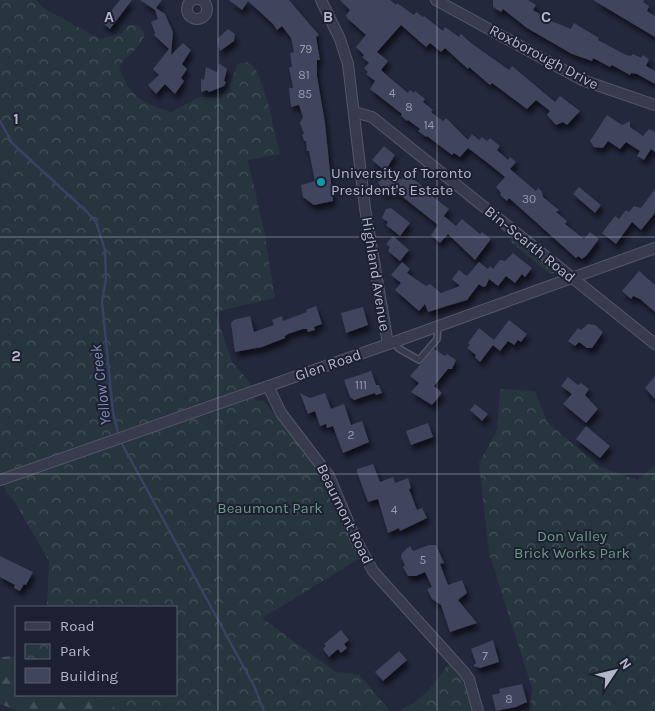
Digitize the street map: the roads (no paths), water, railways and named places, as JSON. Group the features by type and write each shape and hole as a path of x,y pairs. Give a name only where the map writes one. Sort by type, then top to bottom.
{"street":[{"name":"Highland Avenue","path":"320,0 344,51 354,112 365,208 392,343"},
{"name":"Roxborough Drive","path":"436,0 582,80 655,106"},
{"name":"Bin-Scarth Road","path":"354,112 372,117 655,344"},
{"name":"Glen Road","path":"1,480 392,343 655,248"},
{"name":"Beaumont Road","path":"268,386 281,413 329,476 355,538 373,571 464,672 469,679 478,711"}],"lane":[{"path":"392,343 419,360 438,339 438,326"}],"waterway":[{"name":"Yellow Creek","path":"0,121 12,143 96,222 105,250 106,279 102,301 113,412 119,437"},
{"name":"Yellow Creek","path":"121,442 254,686 264,711"}],"place":[{"name":"University of Toronto President's Estate","path":"321,182"}],"park label":[{"name":"Beaumont Park","path":"270,508"},
{"name":"Don Valley Brick Works Park","path":"572,544"}]}
